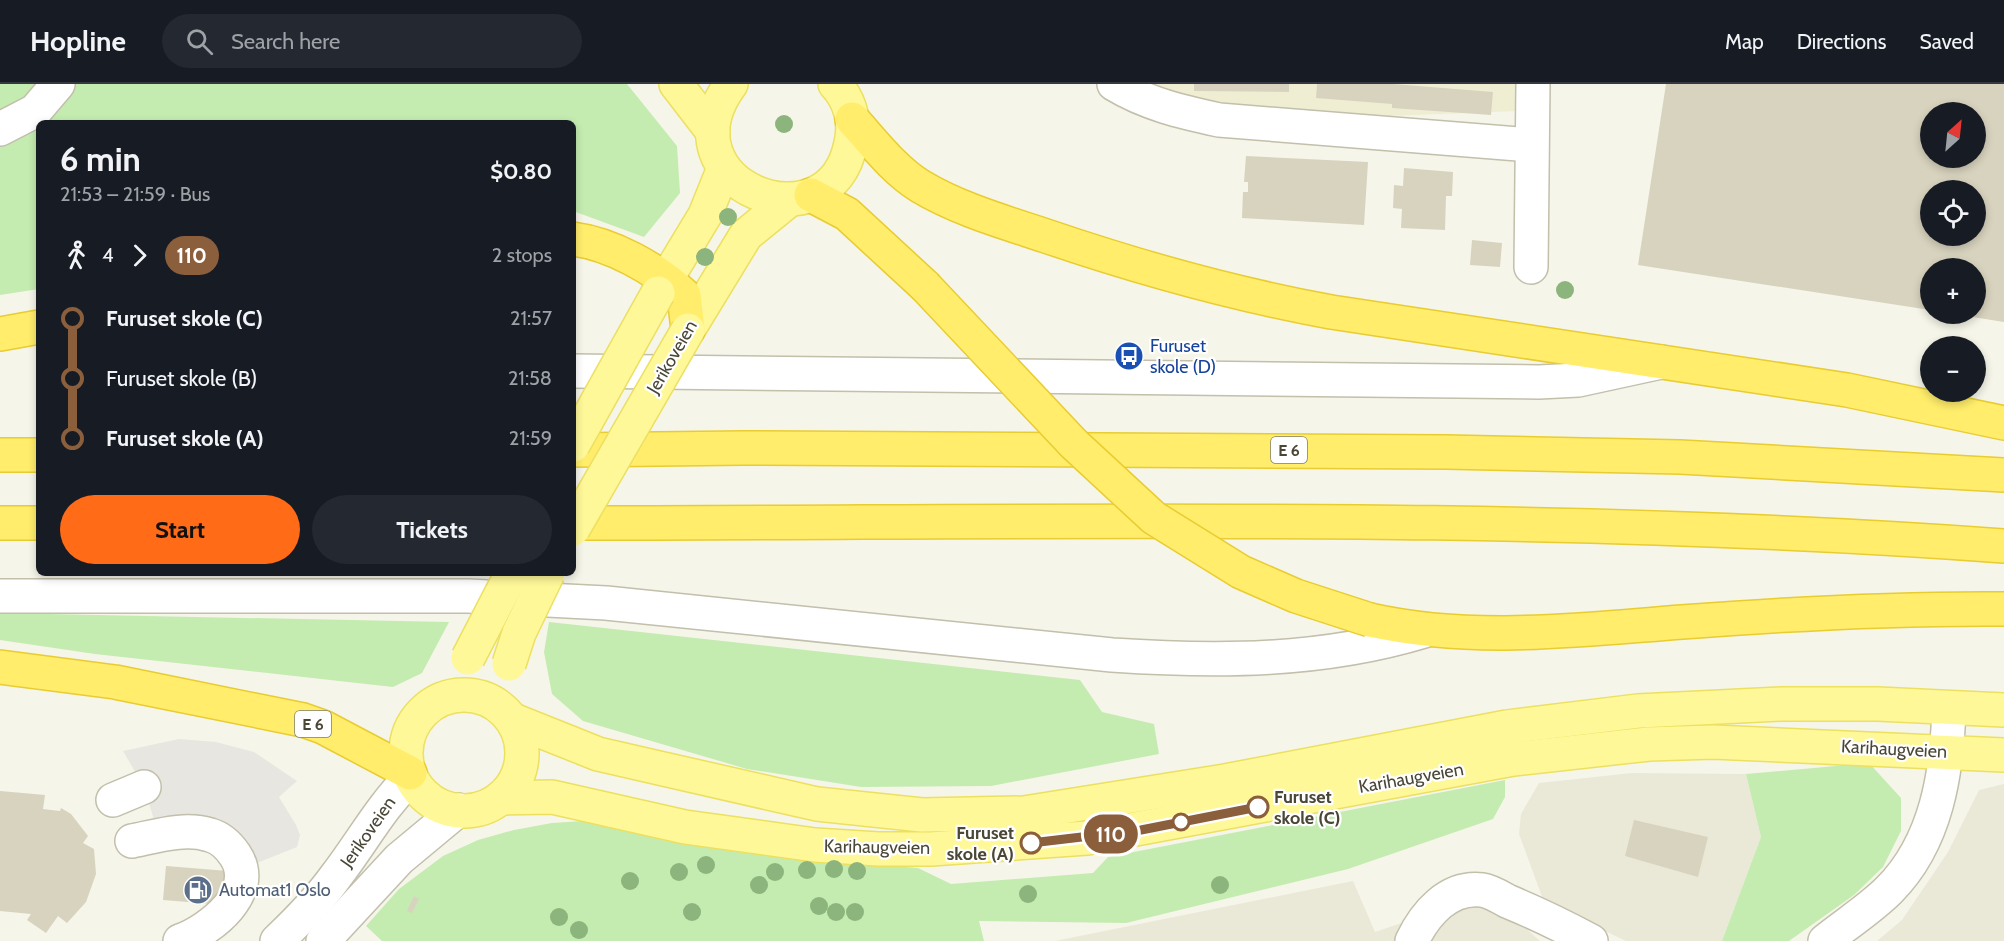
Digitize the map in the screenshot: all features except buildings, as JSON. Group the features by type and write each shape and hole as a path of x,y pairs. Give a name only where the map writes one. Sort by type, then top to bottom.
{"highway":[{"path":"852,119 897,168 939,197 1018,227 1151,270 1263,300 1847,390 2004,423"},
{"path":"800,197 847,214 925,286 1074,444 1154,518 1241,572 1296,596 1370,620 1424,631 1484,634 1557,632 1847,611 2004,609"},
{"path":"576,240 602,247 679,291 688,330"},
{"path":"0,334 36,328"},
{"name":"E 6","path":"576,450 767,448 1446,452 1680,457 2004,475"},
{"path":"0,455 36,455"},
{"path":"576,523 1439,522 1811,534 2004,546"},
{"path":"0,523 36,523"},
{"name":"E 6","path":"0,667 115,682 303,720 323,727 411,775"}],"main road":[{"path":"676,84 713,132"},
{"path":"731,84 721,97 715,114 713,132 718,157 724,168 752,193 800,197"},
{"path":"576,441 679,291 746,235 800,197 832,180 843,167 853,135 852,119 838,85"},
{"path":"679,291 724,168"},
{"name":"Jerikoveien","path":"576,524 688,330"},
{"path":"441,700 468,658 510,576"},
{"path":"508,715 509,664 519,633 547,576"},
{"path":"411,775 406,759 411,730 428,707 441,700 467,695 492,702 508,715 520,736 521,761 512,785 501,798"},
{"name":"Karihaugveien","path":"508,715 598,754 817,804 922,815 1024,813 1225,781 1508,727 1638,711 1781,704 2004,710"},
{"name":"Karihaugveien","path":"501,798 552,797 685,827 793,843 878,849 931,849 1040,842 1130,831 1421,775 1587,750 1713,742 2004,755"},
{"name":"Jerikoveien","path":"411,775 430,800 458,810 488,806 501,798"}],"street":[{"path":"0,129 35,111 58,84"},
{"path":"1114,84 1138,97 1175,111 1219,120 1531,145"},
{"path":"1531,267 1533,84"},
{"path":"576,371 1539,382 1578,380 1663,362"},
{"path":"0,596 528,598 606,603 1112,655 1184,660 1344,651 1424,631"},
{"path":"1825,941 1889,890 1914,860 1928,831 1948,752 1949,708"},
{"name":"Jerikoveien","path":"277,941 307,912 336,877 386,802 411,775"},
{"path":"113,800 144,787"},
{"name":"Jerikoveien","path":"323,941 399,859 458,810"},
{"path":"132,841 180,831 210,835 222,840 239,861 240,882 234,901 209,927 180,941"},
{"path":"1412,941 1423,918 1442,901 1462,892 1482,890 1542,915 1591,941"}],"shaded area":[{"path":"1149,84 1519,84 1519,111 1390,116 1286,109 1200,101"},
{"path":"179,739 216,742 254,752 297,781 279,797 300,835 297,847 257,863 241,836 155,823 144,787 123,751"},
{"path":"1632,773 1746,774 1761,837 1722,941 1626,941 1544,902 1519,834 1521,814 1539,783"},
{"path":"2004,784 2004,941 1877,941 1902,920 1948,852 1979,790"},
{"path":"1353,881 1375,932 1487,894 1540,941 1055,941"}],"green space":[{"path":"0,84 627,84 677,146 680,193 644,237 576,212 576,120 36,120 36,289 0,295"},
{"path":"0,613 449,622 422,673 393,687 95,654 0,640"},
{"path":"549,622 1080,680 1102,712 1154,724 1159,754 991,786 861,787 747,769 583,721 552,694 544,652"},
{"path":"1869,763 1901,798 1901,831 1883,867 1854,895 1789,941 1722,941 1761,837 1746,774"},
{"path":"1505,780 1505,797 1493,819 1348,869 1126,923 979,921 984,941 382,941 366,926 399,889 443,856 478,840 552,823 583,821 738,852 918,868 951,884 1093,873 1108,857"}],"bus line":[{"name":"110","path":"1031,843 1141,830 1258,807"}],"place":[{"name":"Furuset skole (D)","path":"1129,356"},
{"name":"Furuset skole (C)","path":"1258,807"},
{"name":"Furuset skole (A)","path":"1031,843"},
{"name":"Automat1 Oslo","path":"198,890"}]}
